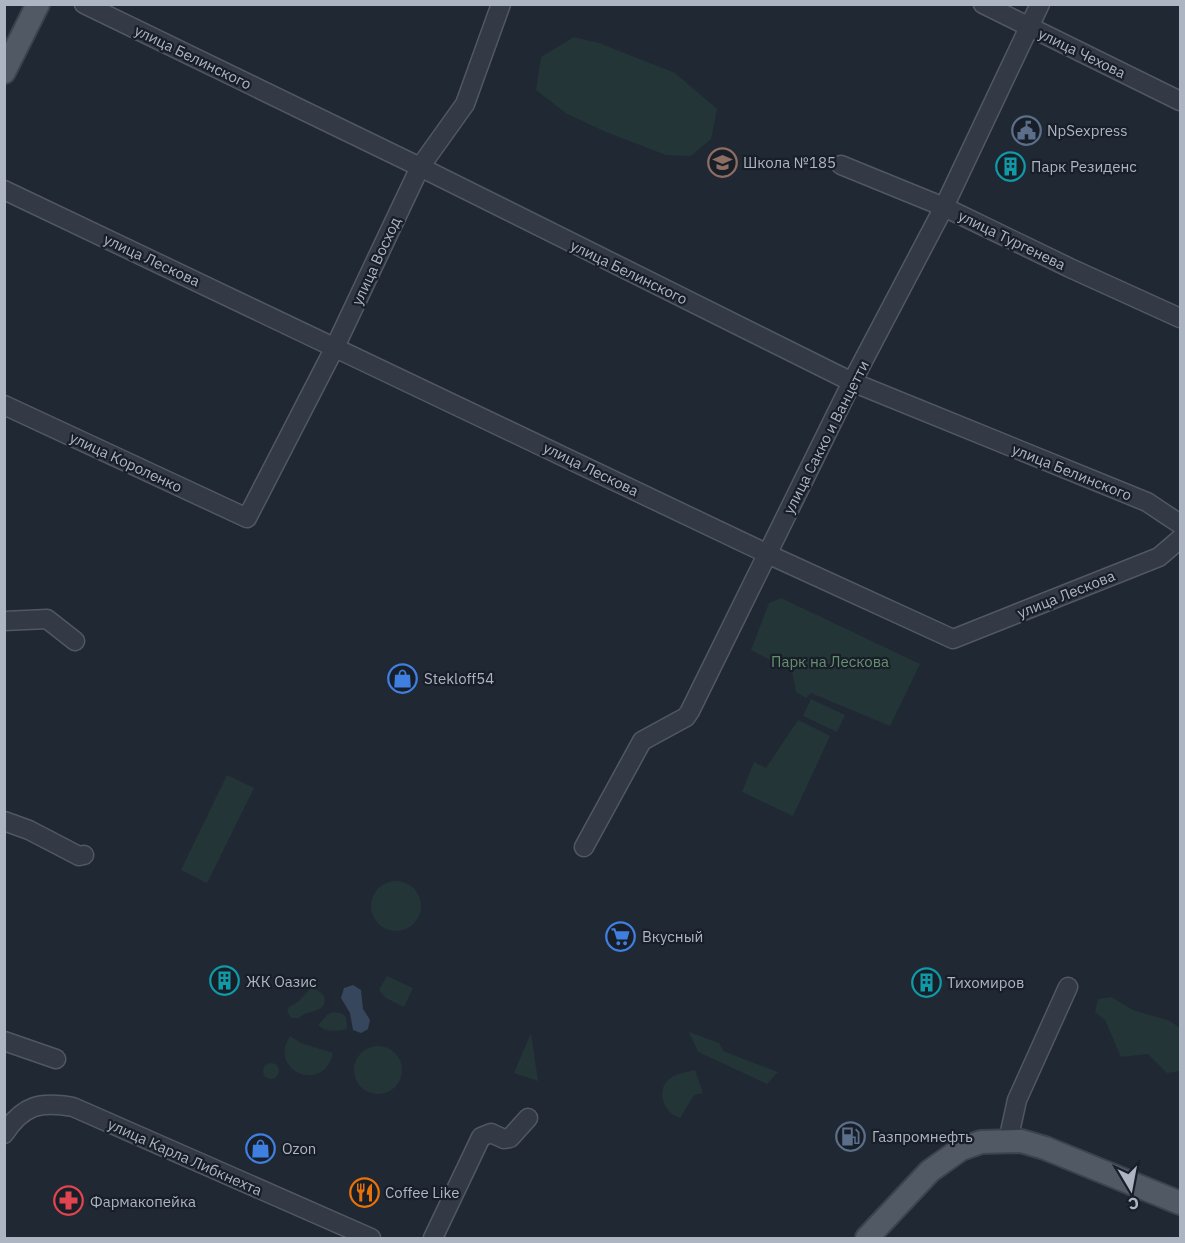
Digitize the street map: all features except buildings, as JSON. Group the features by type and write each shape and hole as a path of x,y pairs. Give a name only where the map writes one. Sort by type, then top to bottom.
{"main road":[{"path":"4,72 38,4"},
{"path":"867,1239 930,1171 961,1149 981,1142 1021,1142 1045,1148 1180,1203"}],"street":[{"name":"улица Белинского","path":"84,4 420,167 852,382 1147,502 1180,524"},
{"name":"улица Восход","path":"247,518 335,347 420,167 465,104 501,4"},
{"name":"улица Чехова","path":"983,4 1180,101"},
{"name":"улица Сакко и Ванцетти","path":"584,847 642,741 686,717 690,711 852,382 944,207 1040,4"},
{"name":"улица Тургенева","path":"841,165 944,207 1180,318"},
{"name":"улица Лескова","path":"4,190 768,554 953,639 1159,557 1180,539"},
{"name":"улица Короленко","path":"4,405 247,518"},
{"path":"4,621 48,619 75,641"},
{"path":"4,821 29,830 79,856 84,855"},
{"path":"1002,1141 1017,1100 1068,987"},
{"path":"4,1041 56,1059"},
{"name":"улица Карла Либкнехта","path":"4,1134 15,1118 32,1108 51,1103 73,1107 371,1239"},
{"path":"433,1239 481,1137 491,1133 504,1139 510,1138 528,1118"}],"green space":[{"path":"574,37 599,43 675,73 717,109 711,139 691,156 666,155 567,114 536,90 541,57"},
{"name":"Парк на Лескова","path":"781,598 920,664 890,726 811,693 806,698 796,692 792,671 751,650 769,603"},
{"path":"811,699 845,715 837,732 803,716"},
{"path":"798,720 830,736 793,816 742,792 754,762 766,768"},
{"path":"227,775 254,788 207,883 181,870"},
{"path":"391,881 401,881 414,888 421,901 421,911 414,924 401,931 391,931 382,927 375,920 371,911 371,901 375,892 382,885"},
{"path":"387,976 413,988 404,1007 386,998 379,990"},
{"path":"310,989 321,992 325,998 324,1005 319,1010 299,1018 291,1018 287,1011 289,1007 299,1001"},
{"path":"1111,997 1133,1010 1170,1021 1180,1028 1180,1071 1167,1073 1148,1054 1121,1057 1105,1020 1095,1012 1098,999"},
{"path":"333,1012 341,1013 346,1017 347,1029 335,1031 321,1028 318,1025"},
{"path":"689,1032 719,1043 723,1051 778,1072 767,1084 698,1052"},
{"path":"531,1033 538,1081 514,1073"},
{"path":"290,1036 301,1043 333,1053 328,1066 319,1073 309,1075 291,1068 286,1059 285,1049"},
{"path":"373,1046 383,1046 395,1053 402,1065 402,1075 395,1087 383,1094 373,1094 358,1083 354,1075 354,1065 365,1050"},
{"path":"271,1063 277,1065 279,1071 277,1077 271,1079 265,1077 263,1071 265,1065"},
{"path":"695,1070 703,1093 694,1095 680,1118 665,1106 663,1087 672,1077"}],"water":[{"path":"353,985 361,990 363,1009 370,1020 368,1029 361,1033 353,1030 350,1013 341,998 344,988"}],"place":[{"name":"NpSexpress","path":"1026,130"},
{"name":"Школа №185","path":"722,162"},
{"name":"Парк Резиденс","path":"1010,166"},
{"name":"Stekloff54","path":"403,678"},
{"name":"Вкусный","path":"621,936"},
{"name":"ЖК Оазис","path":"225,981"},
{"name":"Тихомиров","path":"926,982"},
{"name":"Газпромнефть","path":"851,1136"},
{"name":"Ozon","path":"261,1148"},
{"name":"Coffee Like","path":"364,1192"},
{"name":"Фармакопейка","path":"69,1201"}]}
